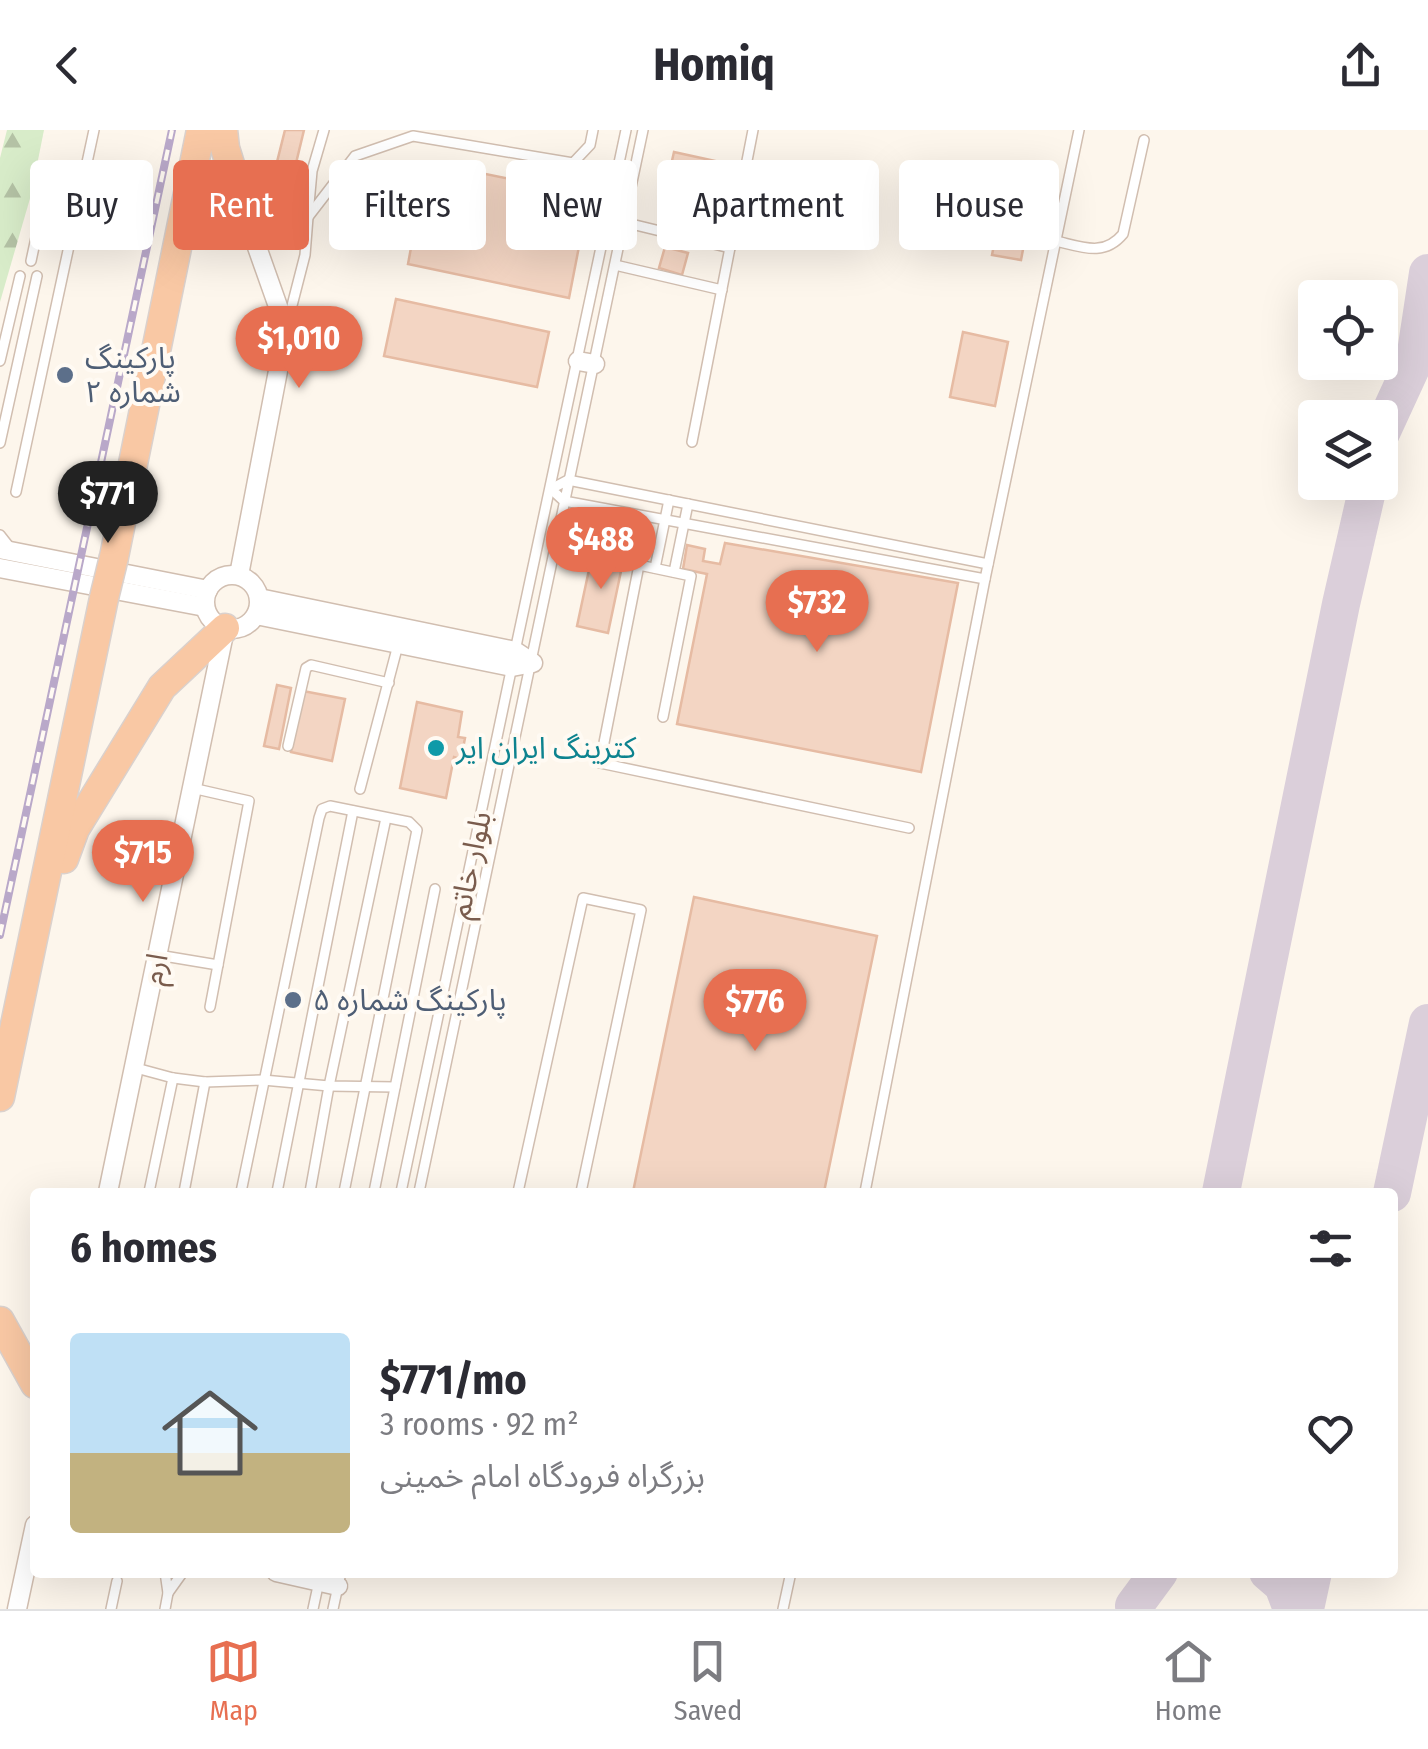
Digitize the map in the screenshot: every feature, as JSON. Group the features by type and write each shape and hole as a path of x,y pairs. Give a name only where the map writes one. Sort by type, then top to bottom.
{"highway":[{"path":"0,1097 201,130"},
{"path":"224,130 230,160"},
{"path":"28,964 75,829 162,686 226,628"},
{"path":"0,1321 30,1375"}],"street":[{"path":"239,576 286,329 258,250"},
{"path":"6,550 206,598"},
{"path":"0,568 206,598"},
{"path":"239,576 252,584 257,606 243,627 226,628 212,621 206,598 220,577 239,576"},
{"path":"257,606 533,663"},
{"name":"ارم","path":"109,1188 226,628"},
{"path":"18,1609 30,1550"}],"lane":[{"path":"88,160 94,130"},
{"path":"309,206 312,172 324,130"},
{"path":"309,217 355,156 413,136 573,163 590,145 593,130"},
{"path":"620,160 626,130"},
{"path":"636,160 643,130"},
{"path":"747,160 753,130"},
{"path":"1059,227 1079,130"},
{"path":"1059,242 1100,249 1123,234 1144,140"},
{"path":"31,262 34,250"},
{"path":"16,492 69,250"},
{"path":"286,329 305,250"},
{"path":"587,363 602,250"},
{"path":"587,363 618,250"},
{"path":"692,442 730,250"},
{"path":"866,1188 988,564 1054,250"},
{"path":"615,265 722,290"},
{"path":"0,361 20,276"},
{"path":"0,443 37,276"},
{"name":"بلوار خاتم","path":"420,1188 533,663 587,363"},
{"name":"بلوار خاتم","path":"402,1188 551,489 587,363"},
{"path":"985,579 564,501 551,489 568,480 988,564"},
{"path":"655,568 669,500"},
{"path":"674,572 688,504"},
{"path":"0,536 6,550"},
{"path":"663,716 691,576 639,564 600,762 909,828"},
{"path":"360,789 400,637"},
{"path":"288,746 306,668 311,665 389,684"},
{"path":"192,788 249,801 210,1007"},
{"path":"242,1188 319,818 322,809 330,806 410,822 417,830 345,1188"},
{"path":"278,1188 353,811"},
{"path":"311,1188 328,1086 386,818"},
{"path":"375,1188 436,889"},
{"path":"519,1188 583,898 641,910 583,1188"},
{"path":"158,955 218,966"},
{"path":"136,1068 206,1082 263,1080 395,1088"},
{"path":"150,1188 173,1078"},
{"path":"185,1188 206,1082"},
{"path":"111,1609 118,1578"},
{"path":"164,1609 166,1578"},
{"path":"168,1592 178,1578"},
{"path":"313,1609 320,1578"},
{"path":"784,1609 789,1578"},
{"path":"334,1609 340,1579"}],"green space":[{"path":"7,130 44,130 38,160 30,160 30,198 0,302 0,158"}],"building":[{"path":"285,130 304,130 297,160 278,160"},
{"path":"674,152 710,160 672,160"},
{"path":"486,174 506,178 506,250 578,250 569,298 408,264 411,250 486,250"},
{"path":"664,250 688,253 682,275 659,268"},
{"path":"993,250 1023,250 1021,260 992,255"},
{"path":"396,299 549,332 537,387 384,356"},
{"path":"963,332 1008,342 995,406 950,397"},
{"path":"725,543 958,583 921,772 677,724 707,574 683,569 687,545 705,549 703,561 720,564"},
{"path":"593,551 624,557 608,633 577,626"},
{"path":"277,685 291,688 279,749 264,746"},
{"path":"303,691 345,699 332,761 291,752"},
{"name":"کترینگ ایران ایر","path":"417,702 462,712 458,737 465,738 461,759 454,757 446,798 400,788"},
{"path":"694,897 877,936 825,1188 634,1188"}],"taxiway":[{"path":"1396,400 1415,359 1428,273"},
{"path":"1222,1188 1365,500"},
{"path":"1393,1188 1428,1023"},
{"path":"1134,1606 1155,1578"},
{"path":"1275,1578 1283,1585 1292,1609"},
{"path":"1305,1609 1312,1578"}],"railway":[{"path":"0,935 172,130"}],"place":[{"name":"پارکینگ شماره ۲","path":"65,375"},
{"name":"کترینگ ایران ایر","path":"436,748"},
{"name":"پارکینگ شماره ۵","path":"293,1000"}]}
